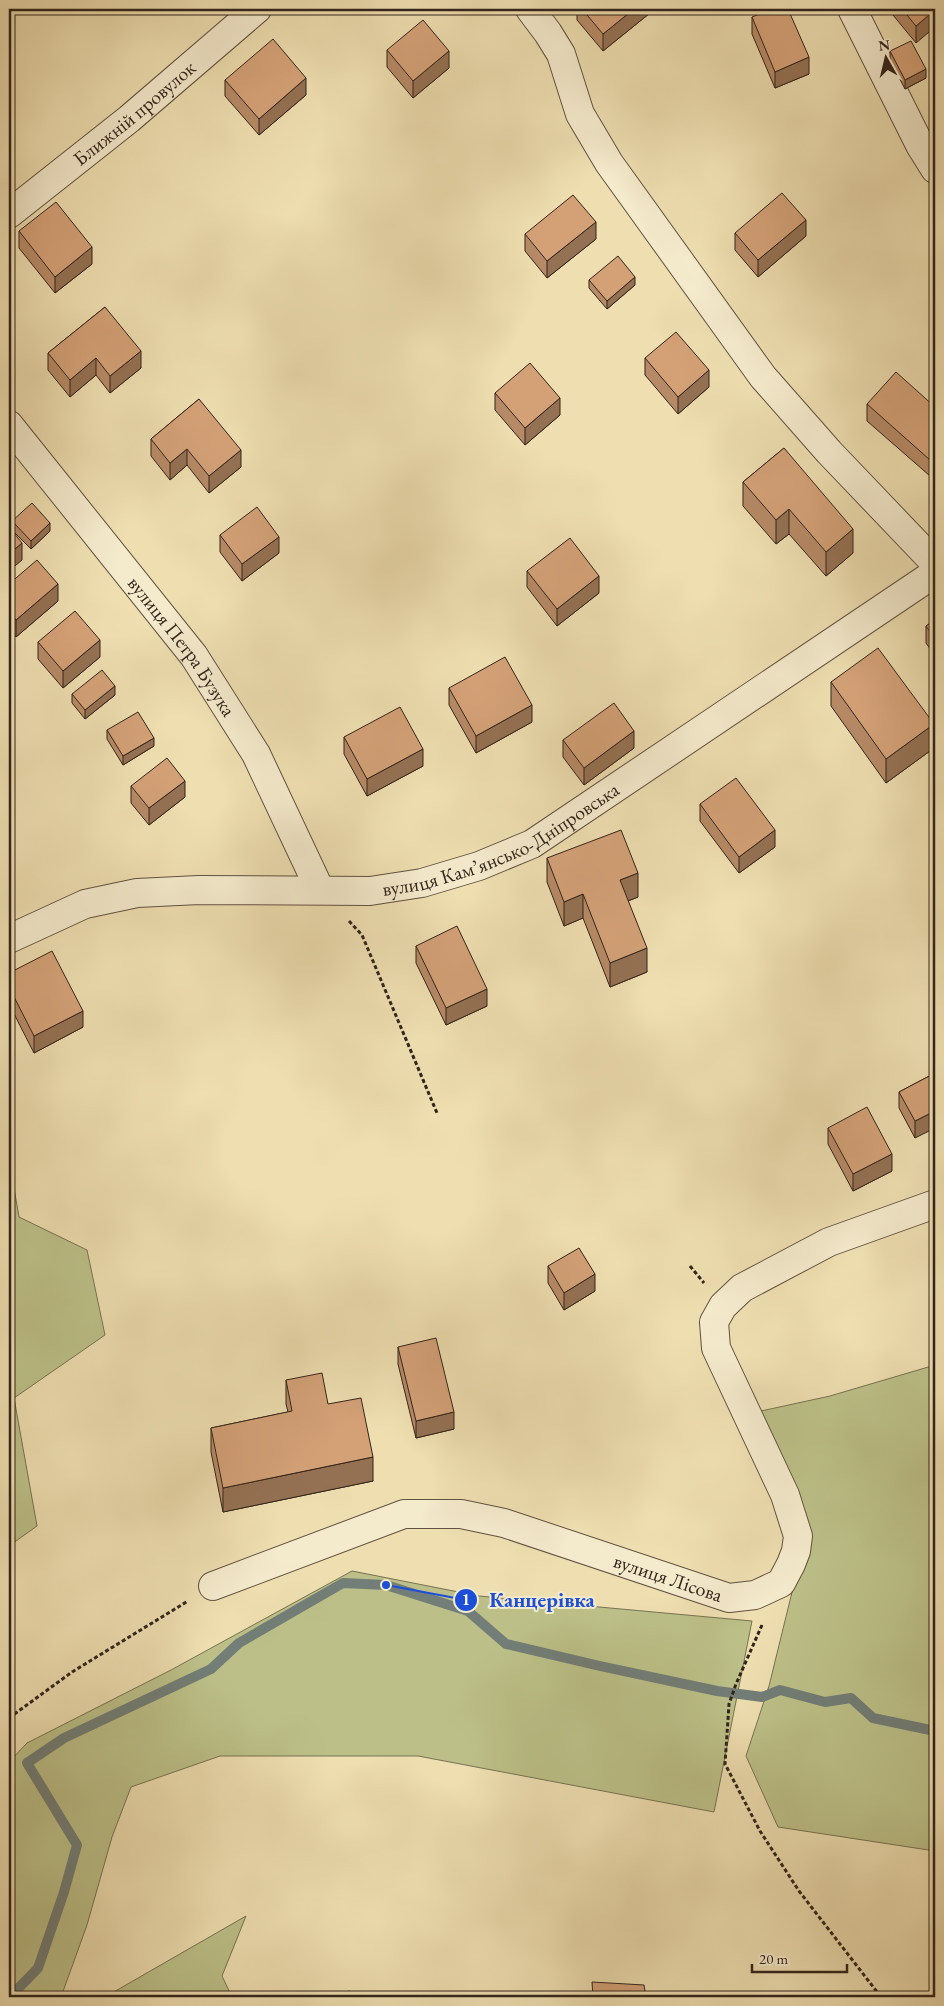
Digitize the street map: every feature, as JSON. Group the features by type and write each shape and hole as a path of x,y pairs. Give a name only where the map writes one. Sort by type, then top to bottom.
{"street":[{"name":"Ближній провулок","path":"9,214 129,119 257,9"},
{"path":"530,9 561,54 580,114 609,163 764,377 829,452 935,563"},
{"path":"852,9 920,144 935,169"},
{"name":"вулиця Петра Бузука","path":"9,425 194,656 256,754 320,890"},
{"name":"вулиця Кам’янсько-Дніпровська","path":"9,939 86,904 137,893 199,890 370,891 422,883 479,866 532,844 935,573"},
{"path":"781,1583 793,1558 798,1536 785,1495 716,1348 714,1322 723,1306 742,1288 829,1242 935,1204"},
{"name":"вулиця Лісова","path":"213,1586 404,1514 461,1514 504,1523 729,1598 755,1595 781,1583"}],"path":[{"path":"320,890 362,935 437,1113"},
{"path":"781,1583 729,1704 725,1764 760,1831 799,1891 880,1997"},
{"path":"9,1718 72,1672 213,1586"}],"green space":[{"path":"9,1159 19,1217 87,1250 105,1335 14,1398 37,1526 9,1546"},
{"path":"935,1365 935,1851 778,1827 746,1756 769,1686 808,1527 761,1411 830,1396"},
{"path":"352,1571 479,1596 752,1621 714,1812 418,1756 220,1756 131,1787 112,1837 87,1925 61,1997 9,1997 9,1762 27,1743 171,1670"},
{"path":"246,1916 222,1976 232,1997 105,1997"}],"building":[{"path":"582,9 634,9 603,34"},
{"path":"772,9 788,9 809,57 775,72 752,17"},
{"path":"902,9 935,9 935,10 916,26"},
{"path":"423,20 449,51 413,81 387,50"},
{"path":"273,39 306,78 259,119 225,80"},
{"path":"911,41 926,69 905,80 890,51"},
{"path":"782,193 806,220 758,260 735,233"},
{"path":"573,195 596,222 547,261 525,234"},
{"path":"56,202 92,247 55,277 19,231"},
{"path":"618,256 635,277 607,301 589,280"},
{"path":"105,307 141,351 110,376 96,358 70,380 48,353"},
{"path":"676,332 709,370 678,397 645,358"},
{"path":"530,363 560,398 525,428 495,393"},
{"path":"896,372 935,407 935,453 930,460 867,404"},
{"path":"199,399 241,450 209,476 187,449 170,463 151,439"},
{"path":"784,448 853,529 826,552 789,509 776,520 743,482"},
{"path":"32,503 50,523 31,541 12,521"},
{"path":"257,507 279,537 242,564 220,535"},
{"path":"9,527 22,543 9,554"},
{"path":"570,538 599,576 557,609 527,571"},
{"path":"37,560 58,584 16,620 9,612 9,584"},
{"path":"75,611 100,640 63,671 38,642"},
{"path":"935,620 935,639 926,626"},
{"path":"878,648 934,724 886,759 831,682"},
{"path":"505,657 532,705 476,736 449,688"},
{"path":"102,670 115,686 85,710 72,694"},
{"path":"614,703 634,731 584,768 563,740"},
{"path":"400,707 423,749 367,779 344,737"},
{"path":"138,712 154,738 123,756 107,730"},
{"path":"167,758 185,781 149,808 131,786"},
{"path":"736,778 775,830 739,857 700,804"},
{"path":"621,830 638,873 620,880 647,948 610,963 583,894 564,902 547,858"},
{"path":"457,926 487,989 446,1008 416,946"},
{"path":"52,951 83,1011 34,1036 9,987 9,973"},
{"path":"935,1073 935,1111 915,1121 899,1092"},
{"path":"867,1107 892,1154 853,1174 828,1128"},
{"path":"579,1248 595,1274 564,1293 548,1266"},
{"path":"436,1338 454,1412 416,1421 398,1347"},
{"path":"322,1373 328,1404 361,1398 373,1457 223,1488 211,1428 292,1411 286,1380"},
{"path":"592,1982 644,1985 646,1997 593,1997"},
{"path":"350,1991 351,1997 322,1997"}],"waterway":[{"path":"10,1997 38,1968 64,1892 77,1845 27,1763 64,1738 211,1669 239,1643 343,1583 386,1585 468,1611 506,1644 717,1691 762,1697 780,1690 825,1702 851,1698 873,1718 935,1731"}],"place":[{"name":"Канцерівка","path":"386,1585"}]}
